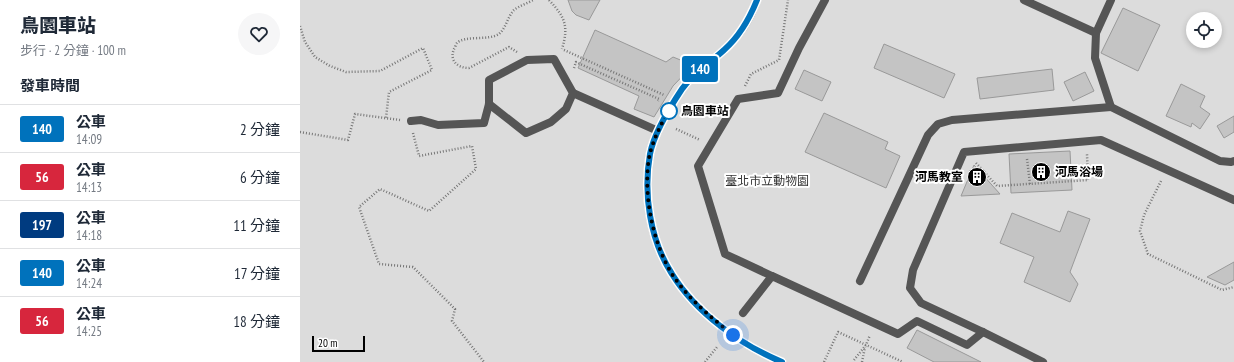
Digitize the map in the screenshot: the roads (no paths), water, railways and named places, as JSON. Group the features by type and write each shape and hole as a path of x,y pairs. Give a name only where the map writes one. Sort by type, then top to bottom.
{"street":[{"path":"757,0 749,19 738,36 724,51 694,75 683,87 658,131 650,153 648,201 658,246 672,274 689,297 733,335 751,347 782,362"},
{"path":"825,0 798,48 778,94 738,99 698,166 725,254 898,334 917,321 967,345 983,332"},
{"path":"1024,0 1096,33"},
{"path":"1111,0 1096,33 1095,58 1111,107"},
{"path":"411,122 421,120 438,125 484,123 489,104 489,80 527,60 554,59 573,93 658,131"},
{"path":"489,104 526,133 551,122 566,109 573,93"},
{"path":"860,280 928,135 938,124 952,120 1111,107 1220,161 1234,161"},
{"path":"1043,362 922,303 910,288 913,270 964,152 1101,140 1234,200"},
{"path":"743,313 772,276"}],"place":[{"name":"鳥園車站","path":"669,111"},
{"name":"河馬浴場","path":"1041,172"},
{"name":"河馬教室","path":"977,177"}],"park label":[{"name":"臺北市立動物園","path":"767,181"}]}
